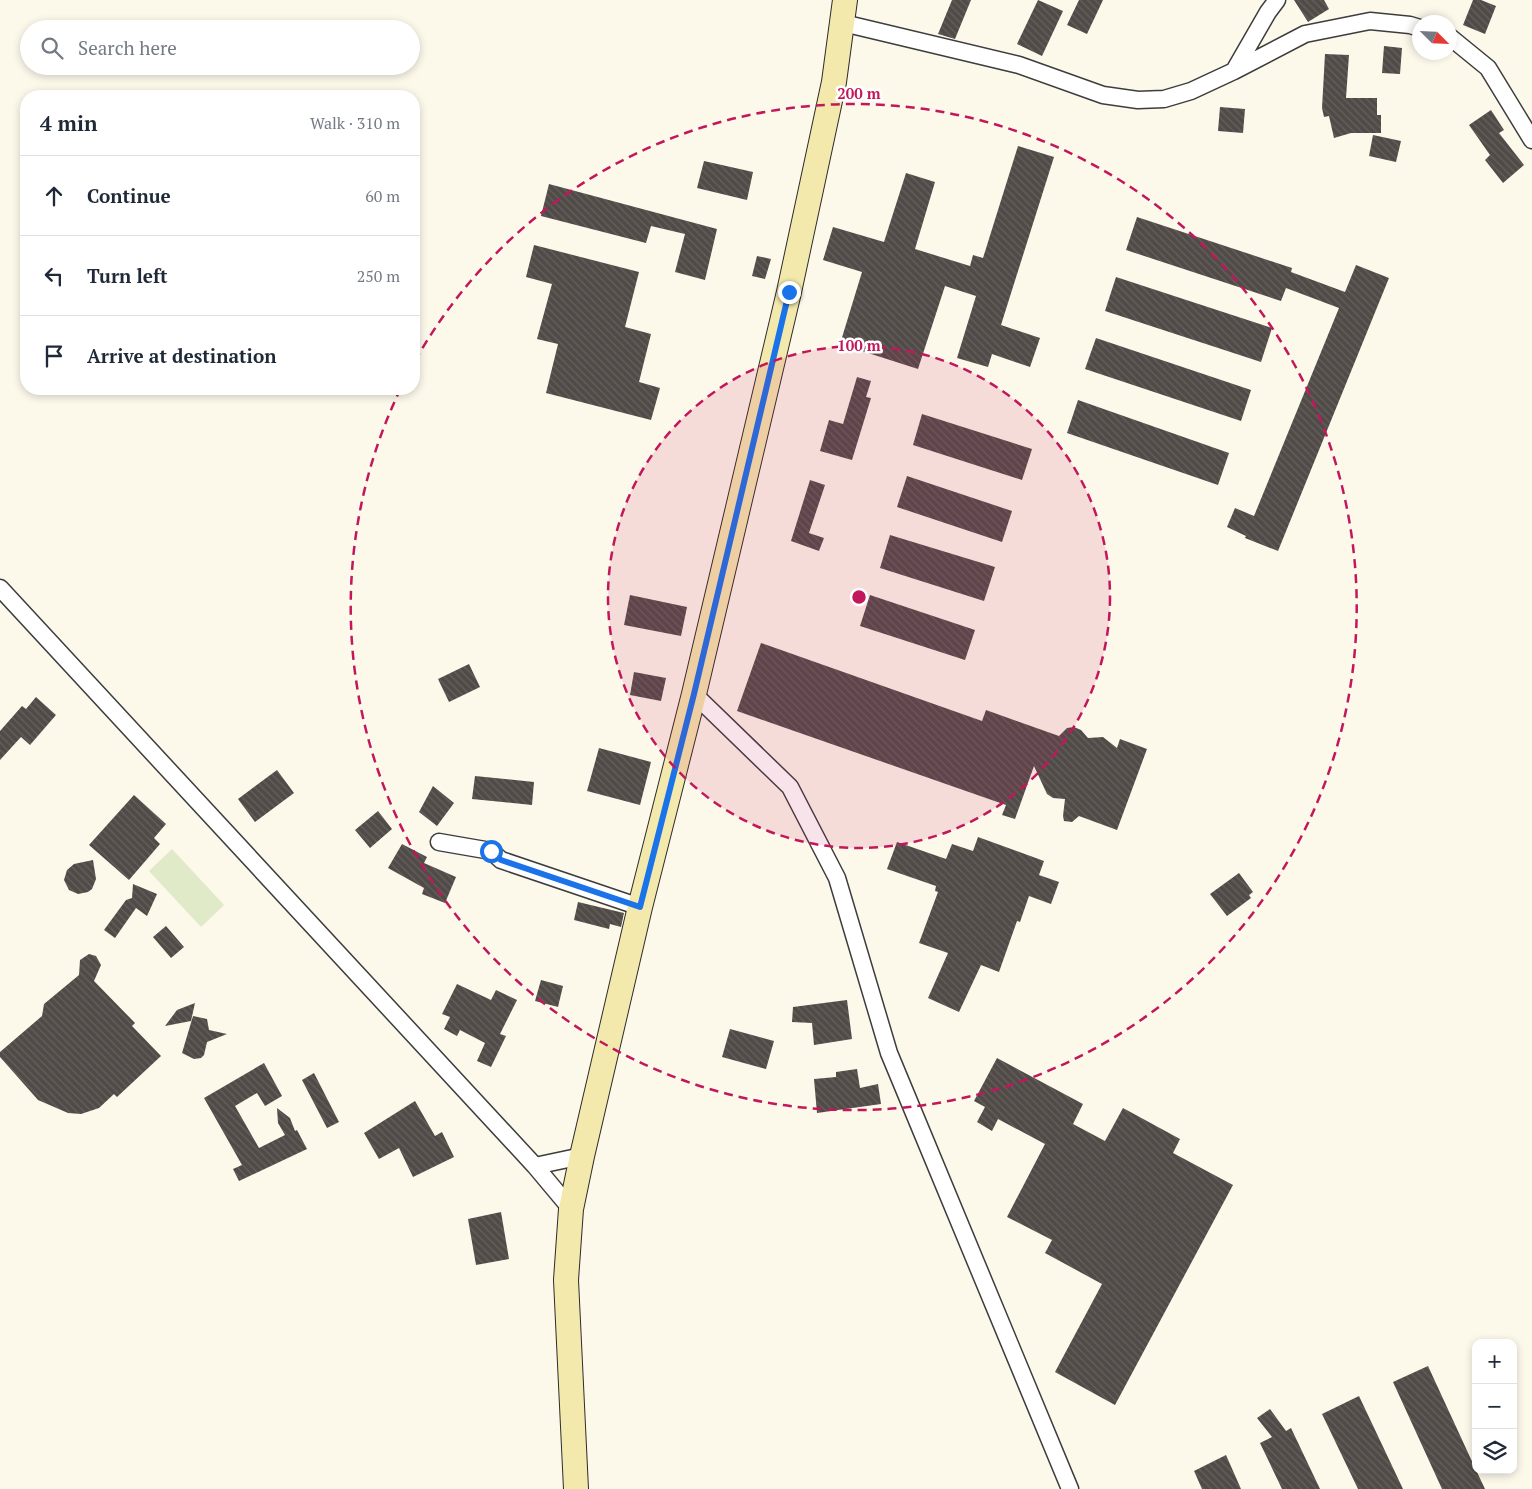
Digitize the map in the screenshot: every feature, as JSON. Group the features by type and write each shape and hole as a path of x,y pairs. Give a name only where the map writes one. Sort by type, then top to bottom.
{"main road":[{"path":"576,1489 566,1280 571,1209 640,907 694,694 789,292 834,82 844,12"}],"street":[{"path":"1234,71 1268,12 1278,0"},
{"path":"844,12 1020,66 1103,95 1129,99 1164,99 1191,91 1305,34 1370,21 1412,26"},
{"path":"1457,43 1488,68 1532,140"},
{"path":"0,588 536,1166 571,1209"},
{"path":"694,694 790,787 837,878 889,1053 1070,1489"},
{"path":"439,842 491,851 501,860 640,907"},
{"path":"536,1166 582,1156"}],"green space":[{"path":"172,849 224,905 201,927 149,871"}],"building":[{"path":"952,0 971,0 955,39 938,34"},
{"path":"1038,0 1063,11 1042,56 1017,44"},
{"path":"1079,0 1103,0 1087,34 1067,25"},
{"path":"1294,0 1324,0 1329,9 1308,22"},
{"path":"1473,0 1481,0 1496,6 1485,34 1463,25"},
{"path":"1384,46 1402,48 1400,74 1382,73"},
{"path":"1325,54 1349,55 1346,98 1377,98 1377,115 1381,115 1381,133 1351,133 1334,138 1329,116 1324,117 1322,108"},
{"path":"1220,107 1245,109 1243,133 1218,131"},
{"path":"1491,110 1504,130 1499,133 1524,165 1503,183 1485,160 1490,155 1469,125"},
{"path":"1373,135 1401,141 1396,162 1369,156"},
{"path":"1018,146 1054,157 1001,325 1040,338 1030,367 992,354 988,367 957,358 976,296 945,286 918,369 840,344 862,272 823,260 833,227 884,242 906,173 935,182 915,249 970,266 973,255 983,258"},
{"path":"704,161 753,172 747,200 697,188"},
{"path":"549,184 717,229 705,280 675,272 685,234 651,226 646,243 541,216"},
{"path":"1137,217 1292,268 1291,272 1345,292 1356,265 1389,278 1278,551 1245,538 1246,536 1227,527 1235,508 1254,516 1339,308 1286,288 1281,301 1126,250"},
{"path":"534,245 639,272 625,327 651,334 639,382 660,388 651,420 546,393 558,344 537,339 552,284 526,277"},
{"path":"757,256 771,259 765,279 752,276"},
{"path":"1116,277 1272,328 1261,362 1105,311"},
{"path":"1096,338 1251,390 1241,421 1085,369"},
{"path":"857,377 871,381 866,397 871,398 852,460 820,451 829,420 843,424"},
{"path":"1078,400 1229,453 1218,485 1067,433"},
{"path":"922,414 1032,449 1022,480 913,445"},
{"path":"907,476 1012,511 1002,542 897,507"},
{"path":"810,480 825,485 809,533 824,538 819,551 791,541"},
{"path":"890,535 995,567 984,601 880,568"},
{"path":"630,595 687,607 681,636 624,625"},
{"path":"870,595 975,630 965,660 860,626"},
{"path":"761,643 982,721 986,710 1059,736 1067,728 1074,727 1081,730 1088,738 1103,737 1117,748 1120,739 1147,749 1117,830 1079,816 1072,822 1064,821 1065,799 1053,798 1047,794 1034,766 1015,819 1002,815 1006,805 737,711"},
{"path":"469,664 480,687 449,702 438,679"},
{"path":"634,672 666,678 661,701 630,695"},
{"path":"36,697 56,715 30,745 21,737 0,760 0,731 22,706 26,709"},
{"path":"599,748 651,762 640,805 587,791"},
{"path":"277,770 294,793 255,822 238,799"},
{"path":"475,776 534,782 532,805 472,799"},
{"path":"433,786 454,803 437,826 419,812"},
{"path":"134,795 166,824 154,838 160,844 129,880 89,845"},
{"path":"378,811 392,829 370,848 355,830"},
{"path":"978,837 1044,861 1039,875 1059,882 1051,904 1029,896 1020,922 1017,921 999,972 981,965 959,1012 928,998 948,953 919,943 938,892 935,891 936,886 887,869 897,842 946,859 952,844 973,851"},
{"path":"402,844 427,857 424,863 456,877 445,903 422,894 424,888 388,868"},
{"path":"93,860 96,879 92,889 78,894 69,890 64,880 67,870 74,864"},
{"path":"1239,873 1253,892 1249,895 1251,898 1227,916 1210,894"},
{"path":"133,884 157,894 147,916 136,908 115,938 104,930 126,900 132,898"},
{"path":"578,902 624,913 621,927 610,924 609,929 574,920"},
{"path":"166,926 184,947 171,958 153,937"},
{"path":"89,954 96,956 101,965 94,981 135,1023 132,1026 161,1056 117,1097 114,1094 99,1108 81,1114 68,1113 38,1100 0,1057 0,1052 42,1016 44,1004 79,975 80,960"},
{"path":"541,980 563,986 558,1007 535,1001"},
{"path":"457,984 491,1000 496,990 517,1000 500,1034 506,1036 491,1067 477,1061 485,1043 460,1030 457,1036 444,1029 450,1017 442,1014"},
{"path":"847,1000 852,1039 814,1045 812,1023 792,1022 793,1007"},
{"path":"195,1003 191,1021 165,1026 177,1010"},
{"path":"193,1016 207,1019 209,1030 227,1034 207,1042 204,1055 201,1058 194,1059 182,1053"},
{"path":"730,1029 774,1041 766,1069 722,1057"},
{"path":"997,1058 1083,1104 1073,1124 1105,1141 1123,1108 1180,1139 1173,1153 1233,1185 1115,1405 1055,1372 1102,1284 1045,1253 1052,1240 1007,1217 1045,1144 998,1119 992,1131 977,1122 985,1107 974,1101"},
{"path":"264,1063 282,1096 265,1106 257,1093 235,1106 259,1148 285,1135 278,1123 277,1108 290,1118 295,1131 297,1130 307,1149 239,1181 233,1169 242,1165 204,1098"},
{"path":"857,1069 860,1088 878,1084 881,1104 817,1113 814,1079 836,1077 836,1072"},
{"path":"314,1073 339,1122 327,1128 302,1080"},
{"path":"415,1101 435,1136 442,1132 454,1157 413,1177 399,1148 379,1159 364,1133"},
{"path":"501,1212 509,1259 476,1265 468,1219"},
{"path":"1428,1366 1472,1461 1472,1474 1478,1474 1485,1489 1442,1489 1393,1382"},
{"path":"1359,1396 1403,1489 1358,1489 1322,1414"},
{"path":"1270,1409 1286,1431 1291,1428 1320,1489 1282,1489 1260,1443 1272,1437 1257,1418"},
{"path":"1226,1455 1241,1489 1202,1489 1194,1471"}],"route":[{"path":"491,851 501,860 640,907 694,694 789,292"}]}
